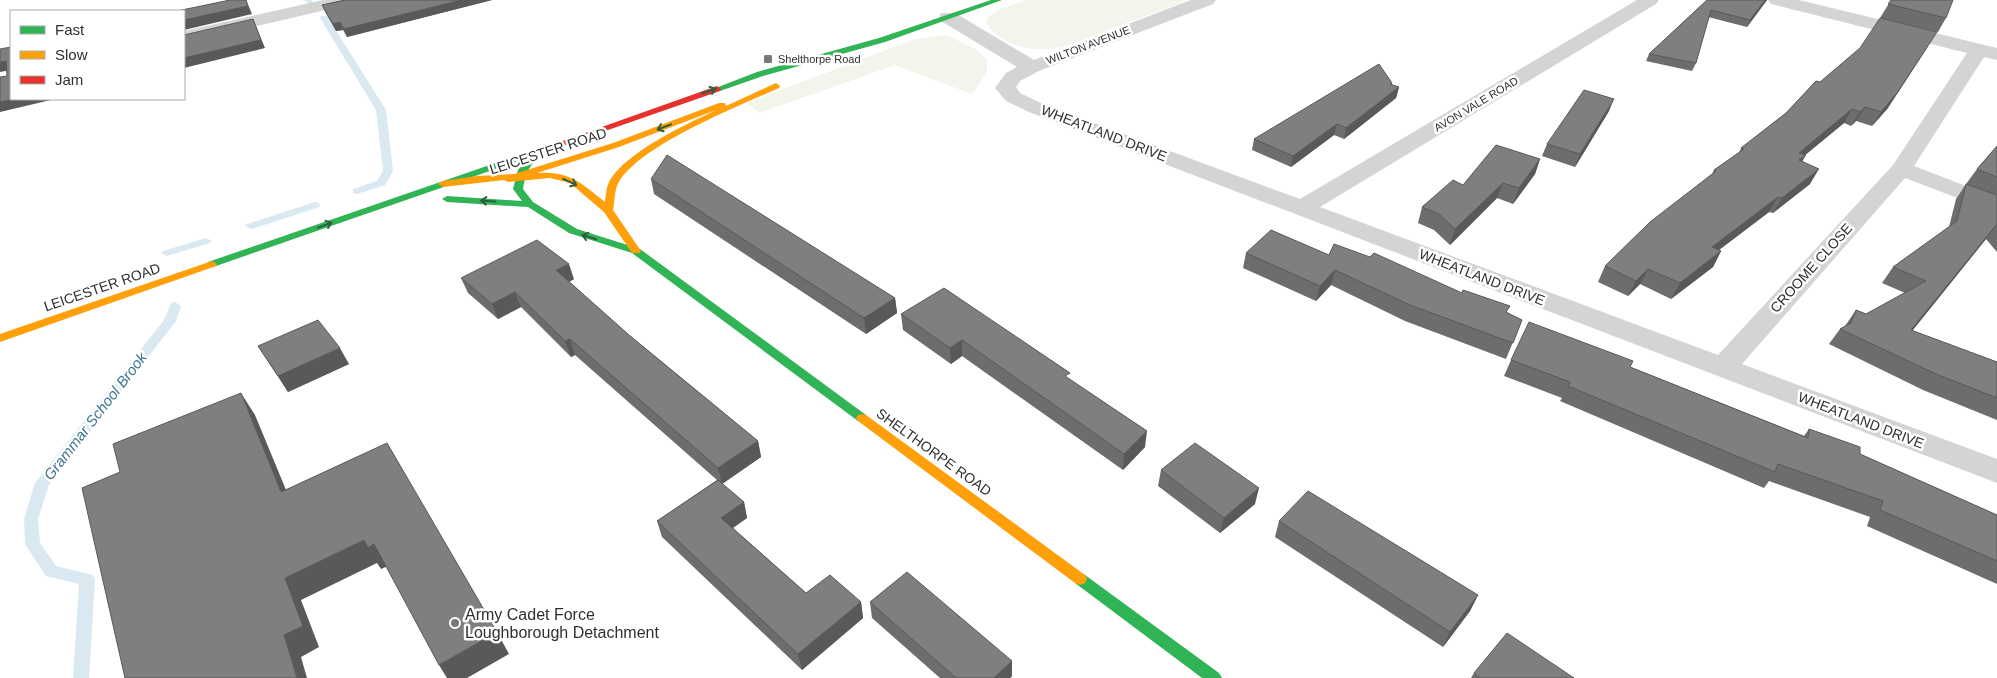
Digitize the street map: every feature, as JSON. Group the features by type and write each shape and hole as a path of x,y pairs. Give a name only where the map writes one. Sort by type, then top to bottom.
{"main road":[{"name":"LEICESTER ROAD","path":"0,338 760,74 882,40 998,0"},
{"name":"LEICESTER ROAD","path":"802,74 882,40"},
{"name":"LEICESTER ROAD","path":"442,200 616,145 780,84 693,125 630,164 615,180 608,210"},
{"path":"519,176 524,162 544,148"},
{"name":"SHELTHORPE ROAD","path":"436,185 519,176 550,175 572,182 608,210 636,251"},
{"name":"SHELTHORPE ROAD","path":"519,176 518,189 530,204 573,231 636,251 1214,678"},
{"name":"SHELTHORPE ROAD","path":"442,200 530,204"},
{"name":"LEICESTER ROAD","path":"214,265 327,237"}],"street":[{"path":"185,37 347,0"},
{"name":"WILTON AVENUE","path":"948,17 1032,67 1207,0"},
{"name":"AVON VALE ROAD","path":"1301,208 1650,0"},
{"path":"1777,0 1988,52"},
{"name":"CROOME CLOSE","path":"1722,368 1900,169 1988,52"},
{"name":"WHEATLAND DRIVE","path":"1032,67 1013,77 1005,88 1013,97 1036,108 1997,471"},
{"path":"1900,169 1997,206"}],"shaded area":[{"path":"1026,0 1188,0 1063,47 1031,49 1011,44 1002,39 987,24 987,18 998,10"},
{"path":"946,35 976,49 987,60 987,72 972,94 895,65 759,113 747,103 915,39"}],"building":[{"path":"230,0 246,0 248,6 185,20 185,10 182,10"},
{"path":"345,0 462,0 344,29 340,22 333,24 322,5"},
{"path":"1707,0 1765,0 1750,20 1711,10 1696,63 1649,54"},
{"path":"1891,0 1953,0 1946,18 1888,4"},
{"path":"1880,18 1937,32 1897,93 1881,112 1865,107 1860,112 1852,109 1799,153 1806,155 1799,160 1819,169 1782,198 1778,197 1712,247 1721,251 1680,283 1648,269 1636,281 1605,266 1650,222 1716,171 1714,170 1744,149 1741,148 1786,113 1816,81 1820,82 1860,48"},
{"path":"253,19 261,40 185,58 185,35"},
{"path":"10,47 10,100 0,102 0,77 7,76 6,61 0,62 0,49"},
{"path":"1379,64 1392,83 1390,84 1399,87 1346,128 1337,124 1293,156 1254,139"},
{"path":"1584,90 1614,99 1580,154 1547,144"},
{"path":"1496,145 1540,159 1519,188 1503,183 1455,229 1439,214 1422,207 1453,180 1463,185"},
{"path":"1997,146 1997,177 1977,169"},
{"path":"667,155 895,298 864,318 651,179"},
{"path":"1966,184 1997,195 1997,224 1911,330 1997,362 1997,398 1936,374 1840,329 1851,323 1856,310 1866,314 1926,281 1893,267 1957,221"},
{"path":"1271,230 1329,255 1334,244 1370,257 1374,253 1462,293 1463,290 1510,306 1506,312 1522,320 1513,343 1410,305 1335,270 1320,286 1246,253"},
{"path":"537,240 569,264 556,270 629,335 758,441 718,468 570,339 565,341 515,292 492,304 461,278"},
{"path":"944,288 1070,373 1065,376 1147,431 1124,454 962,340 950,348 901,314"},
{"path":"318,320 340,348 278,376 258,346"},
{"path":"1529,322 1633,361 1630,367 1808,438 1809,429 1860,447 1860,454 1997,515 1997,561 1880,510 1883,501 1778,464 1775,472 1568,386 1570,382 1511,360"},
{"path":"241,393 281,492 387,443 497,632 439,665 374,544 368,548 364,540 285,578 303,626 284,635 297,678 125,678 82,488 120,472 113,444"},
{"path":"1195,443 1259,488 1224,518 1161,470"},
{"path":"718,480 744,502 721,518 806,593 830,575 861,602 798,654 657,521"},
{"path":"1308,491 1478,595 1450,632 1279,521"},
{"path":"907,572 1012,661 994,678 956,678 870,602"},
{"path":"1507,633 1574,678 1480,678 1474,673"}],"waterway":[{"name":"Grammar School Brook","path":"324,18 381,110 388,171 381,183 357,191"},
{"name":"Grammar School Brook","path":"251,226 315,205"},
{"name":"Grammar School Brook","path":"167,253 206,241"},
{"name":"Grammar School Brook","path":"81,678 87,580 51,571 33,544 31,519 42,483 170,321 175,306"}],"traffic: fast":[{"path":"717,89 760,74 882,40 998,0"},
{"path":"212,264 559,144"},
{"path":"544,148 533,157 523,170 519,182 518,189 530,204 573,231 636,251 862,418"},
{"path":"447,199 530,204"},
{"path":"1080,579 1214,678"}],"traffic: slow":[{"path":"608,210 615,180 626,167 643,154 689,127 776,86"},
{"path":"508,179 616,145 722,105"},
{"path":"443,184 477,179 550,175 573,181 608,210 636,251"},
{"path":"0,338 212,264"},
{"path":"862,418 1080,579"}],"traffic: jam":[{"path":"559,144 717,89"}],"place":[{"name":"Shelthorpe Road","path":"768,59"},
{"name":"Army Cadet Force Loughborough Detachment","path":"455,623"}]}
